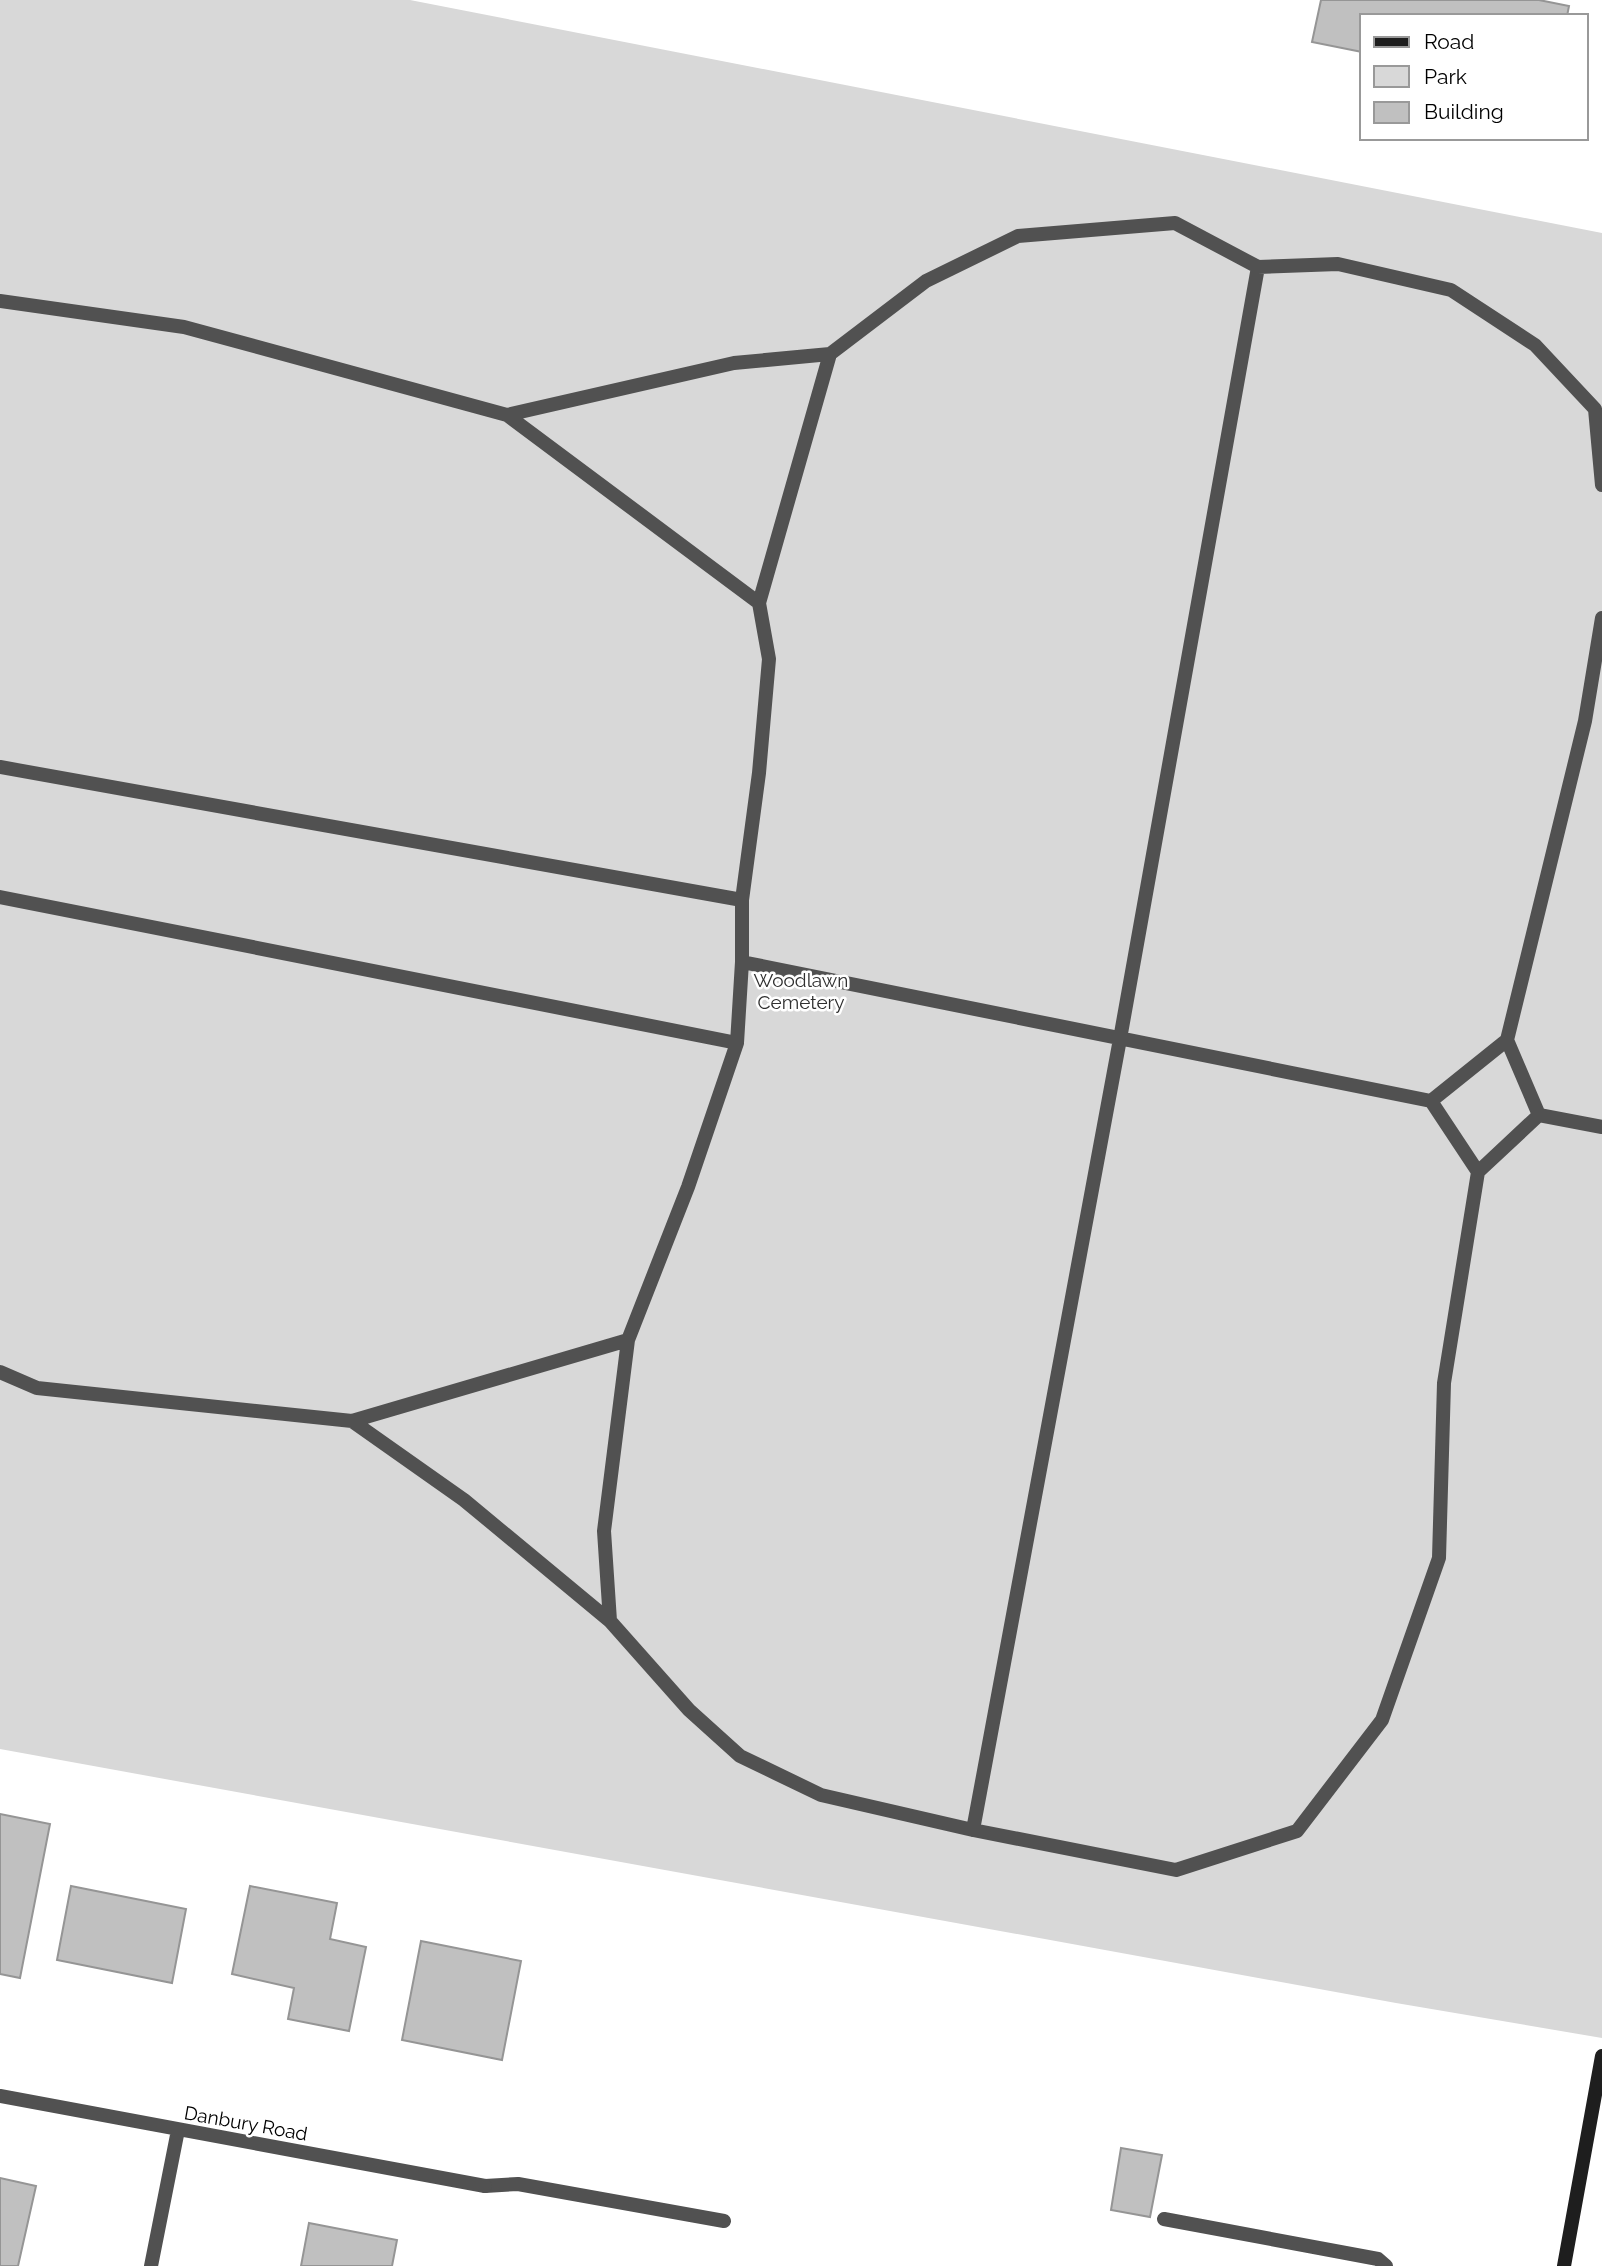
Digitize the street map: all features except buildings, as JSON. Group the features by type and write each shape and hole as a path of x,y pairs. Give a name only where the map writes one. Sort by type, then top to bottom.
{"main road":[{"path":"1564,2266 1602,2056"}],"street":[{"path":"507,415 734,363 830,354 926,281 1018,236 1175,223 1258,267 1338,264 1451,290 1535,345 1595,409 1602,485"},
{"path":"973,1830 1120,1039 1258,267"},
{"path":"0,302 184,327 507,415 759,603"},
{"path":"610,1621 604,1531 628,1340 688,1187 737,1043 742,962 742,900 759,773 769,659 759,603 830,354"},
{"path":"1539,1115 1507,1040 1585,720 1602,618"},
{"path":"0,767 742,900"},
{"path":"0,897 737,1043"},
{"path":"742,962 1432,1101 1478,1172"},
{"path":"1432,1101 1507,1040"},
{"path":"1539,1115 1602,1127"},
{"path":"352,1421 464,1500 610,1621 689,1710 740,1756 821,1795 973,1830 1176,1870 1297,1831 1381,1720 1439,1558 1444,1382 1478,1172 1539,1115"},
{"path":"0,1372 37,1388 352,1421 628,1340"},
{"name":"Danbury Road","path":"0,2096 485,2186 518,2184 724,2221"},
{"path":"151,2266 178,2130"},
{"path":"1164,2219 1378,2259 1386,2266"}],"green space":[{"name":"Woodlawn Cemetery","path":"0,0 410,0 1602,233 1602,2038 1396,2003 0,1749"}]}
